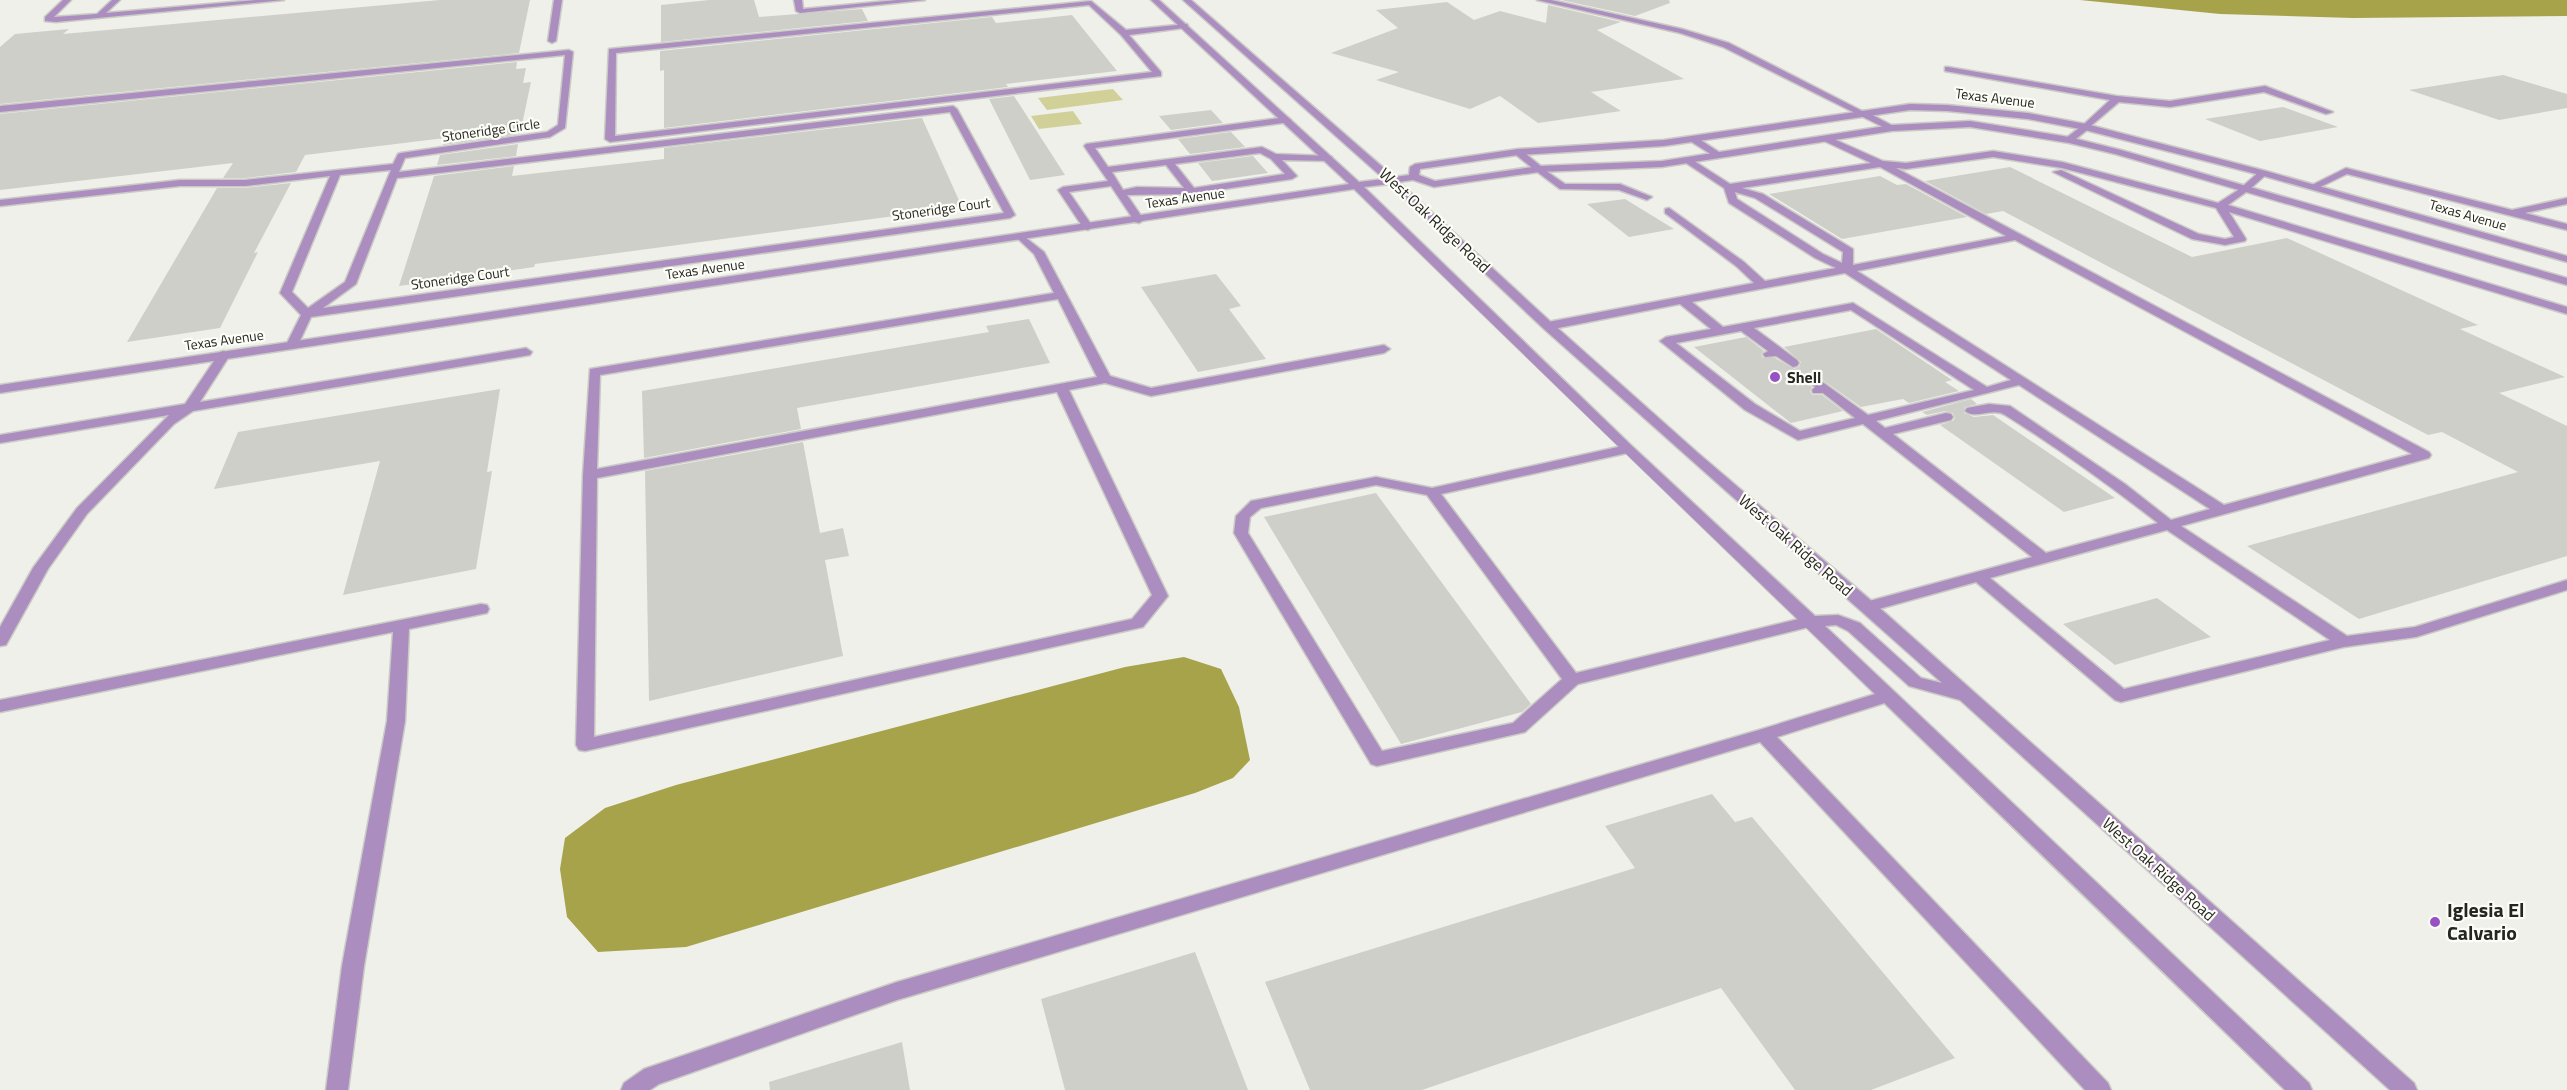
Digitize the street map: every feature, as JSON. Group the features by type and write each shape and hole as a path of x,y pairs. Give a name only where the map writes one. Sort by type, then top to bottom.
{"street":[{"path":"67,0 48,16 48,19 280,0"},
{"path":"99,16 116,0"},
{"path":"552,41 558,0"},
{"path":"798,0 801,11 921,0"},
{"name":"West Oak Ridge Road","path":"1155,0 1314,144 1627,449 1811,621 2301,1090"},
{"name":"West Oak Ridge Road","path":"1187,0 1301,98 1548,326 1693,456 1868,607 2406,1090"},
{"path":"1541,0 1682,31 1726,45 1892,128"},
{"path":"1124,33 1158,74 610,139 612,51 1091,3 1124,33 1197,26"},
{"name":"Stoneridge Circle","path":"0,109 569,52 562,126 550,134 401,156 395,171 336,173 245,183 180,183 0,203"},
{"path":"1238,59 1259,64"},
{"path":"1948,69 2117,99 2170,104 2265,89 2329,112"},
{"path":"2069,140 2117,99"},
{"name":"Texas Avenue","path":"1414,177 1415,167 1518,152 1621,147 1693,139 1910,107 1947,108 2006,113 2086,127 2263,173 2567,259"},
{"name":"Stoneridge Court","path":"307,314 1010,215 953,109 395,171"},
{"path":"1139,220 1089,146 1287,120"},
{"name":"Texas Avenue","path":"0,388 1139,220 1414,177 1434,184 1539,169 1688,161 1892,128 1970,124 2069,140 2246,188 2567,282"},
{"path":"1693,139 1720,156"},
{"path":"1827,139 1881,164 2424,455 1868,607"},
{"path":"1274,157 1314,144"},
{"path":"1106,170 1262,150 1274,157 1292,176 1191,191 1137,190 1121,193"},
{"path":"1518,152 1563,187 1620,187 1647,197"},
{"path":"1728,187 1881,164 1906,166 1993,154 2062,165 2220,206 2567,311"},
{"path":"1274,157 1329,159"},
{"path":"1688,161 1728,187 1759,196 1849,251 1847,269"},
{"path":"2035,161 2196,237 2224,242 2241,238 2220,206"},
{"path":"1169,162 1191,191"},
{"path":"292,345 307,314 350,284 395,171"},
{"path":"2313,187 2346,171 2567,227"},
{"path":"307,314 286,293 336,173"},
{"path":"2220,206 2263,173"},
{"path":"1088,227 1063,190 1114,183"},
{"path":"1728,187 1734,201 1819,256 1847,269 2221,510"},
{"path":"2513,213 2567,201"},
{"path":"1669,211 1740,264 1762,285"},
{"path":"1021,237 1039,252 1105,379"},
{"path":"1548,326 2016,237"},
{"path":"1061,295 594,372 585,745 1137,623 1160,596 1061,387"},
{"path":"1683,301 1721,331"},
{"path":"1984,391 1853,306 1666,341 1749,406 1798,436 1866,418 1984,391 2021,381"},
{"path":"1744,327 1773,353 1793,363"},
{"path":"590,475 1105,379 1151,392 1384,350"},
{"path":"0,439 526,352"},
{"path":"0,641 42,568 82,511 169,421 190,407 224,355"},
{"path":"1701,368 1717,365"},
{"path":"1810,377 1822,389 1866,418 1881,433 2044,560"},
{"path":"1724,387 1740,384"},
{"path":"1749,406 1765,403"},
{"path":"1972,411 1989,408 2004,409 2120,487 2169,525 2344,642"},
{"path":"1881,433 1946,417"},
{"path":"1627,449 1432,492 1376,481 1256,504 1243,516 1241,533 1377,759 1519,728 1572,680 1811,621 1838,620 1854,627 1916,682 1964,695"},
{"path":"1432,492 1572,680"},
{"path":"1979,578 2121,696 2344,642 2416,632 2567,585"},
{"path":"0,706 481,609"},
{"path":"337,1090 353,966 396,721 401,625"},
{"path":"632,1090 652,1076 897,991 1764,735 1888,696"},
{"path":"1764,735 2100,1090"}],"shaded area":[{"path":"2080,0 2567,0 2567,16 2353,18 2220,14"},
{"path":"1113,89 1123,100 1047,110 1038,98"},
{"path":"1073,111 1082,124 1039,129 1031,116"},
{"path":"1184,657 1221,669 1239,707 1250,760 1233,778 1195,793 686,947 598,952 567,917 560,869 565,838 605,808 676,785 1125,667"}],"building":[{"path":"440,0 530,0 519,53 0,104 0,47 15,34 69,29 63,34"},
{"path":"709,0 754,0 759,17 862,9 868,21 661,42 661,5"},
{"path":"1561,0 1669,0 1670,3 1635,16"},
{"path":"1447,2 1474,20 1500,11 1546,23 1548,5 1621,22 1597,30 1684,79 1591,92 1621,111 1538,123 1500,96 1470,109 1376,80 1399,72 1331,53 1398,28 1376,10"},
{"path":"1072,15 1117,71 1006,84 1008,87 664,128 664,70 660,71 660,51 992,17 996,23"},
{"path":"517,62 516,69 526,68 523,83 531,82 520,134 443,145 445,138 305,155 296,172 245,178 223,178 233,163 0,190 0,114"},
{"path":"2503,75 2567,94 2567,108 2499,120 2409,90"},
{"path":"1014,96 1065,175 1030,180 989,99"},
{"path":"2283,107 2338,127 2260,141 2205,119"},
{"path":"1211,110 1223,123 1171,130 1159,116"},
{"path":"922,118 962,207 535,264 534,267 399,286 434,176 514,166 512,176 664,159 664,148"},
{"path":"1231,132 1245,147 1190,154 1178,139"},
{"path":"518,144 516,156 437,165 440,155"},
{"path":"1253,156 1268,173 1212,181 1198,163"},
{"path":"2010,167 2192,257 2287,238 2478,325 2460,329 2565,377 2499,393 2567,426 2567,556 2359,619 2247,546 2518,472 2442,432 2428,435 2003,211 1986,214 1925,181"},
{"path":"1880,176 1897,185 1906,184 1967,217 1842,239 1769,194"},
{"path":"291,183 254,253 258,252 220,328 127,342 217,188 245,188"},
{"path":"1625,199 1674,229 1629,237 1587,204"},
{"path":"1216,274 1241,306 1229,309 1266,359 1198,372 1141,287"},
{"path":"1029,319 1050,363 797,408 801,429 644,458 642,391 989,332 986,326"},
{"path":"1876,329 1952,380 1945,382 1959,391 1909,403 1903,399 1861,407 1810,371 1802,377 1812,387 1810,391 1812,395 1822,395 1843,411 1791,423 1694,347 1746,337 1764,351 1761,354 1763,358 1775,358 1794,369 1799,367 1801,362 1784,347"},
{"path":"500,389 487,472 492,471 476,569 343,595 380,461 214,489 238,432"},
{"path":"1971,399 1977,404 1965,407 1964,413 1974,417 1993,415 2115,498 2064,512 1940,425 1953,421 1955,418 1953,413 1945,411 1927,415 1922,412"},
{"path":"803,442 820,533 843,528 849,556 825,560 843,656 649,701 645,471"},
{"path":"1376,493 1531,704 1522,712 1401,744 1264,517"},
{"path":"2157,598 2211,637 2115,665 2063,624"},
{"path":"1712,794 1735,822 1752,817 1955,1058 1871,1090 1795,1090 1721,988 1422,1090 1310,1090 1265,982 1635,868 1605,826"},
{"path":"1195,952 1248,1090 1065,1090 1041,999"},
{"path":"902,1042 910,1090 770,1090 769,1082"}],"place":[{"name":"Shell","path":"1775,377"},
{"name":"Iglesia El Calvario","path":"2435,922"}]}
